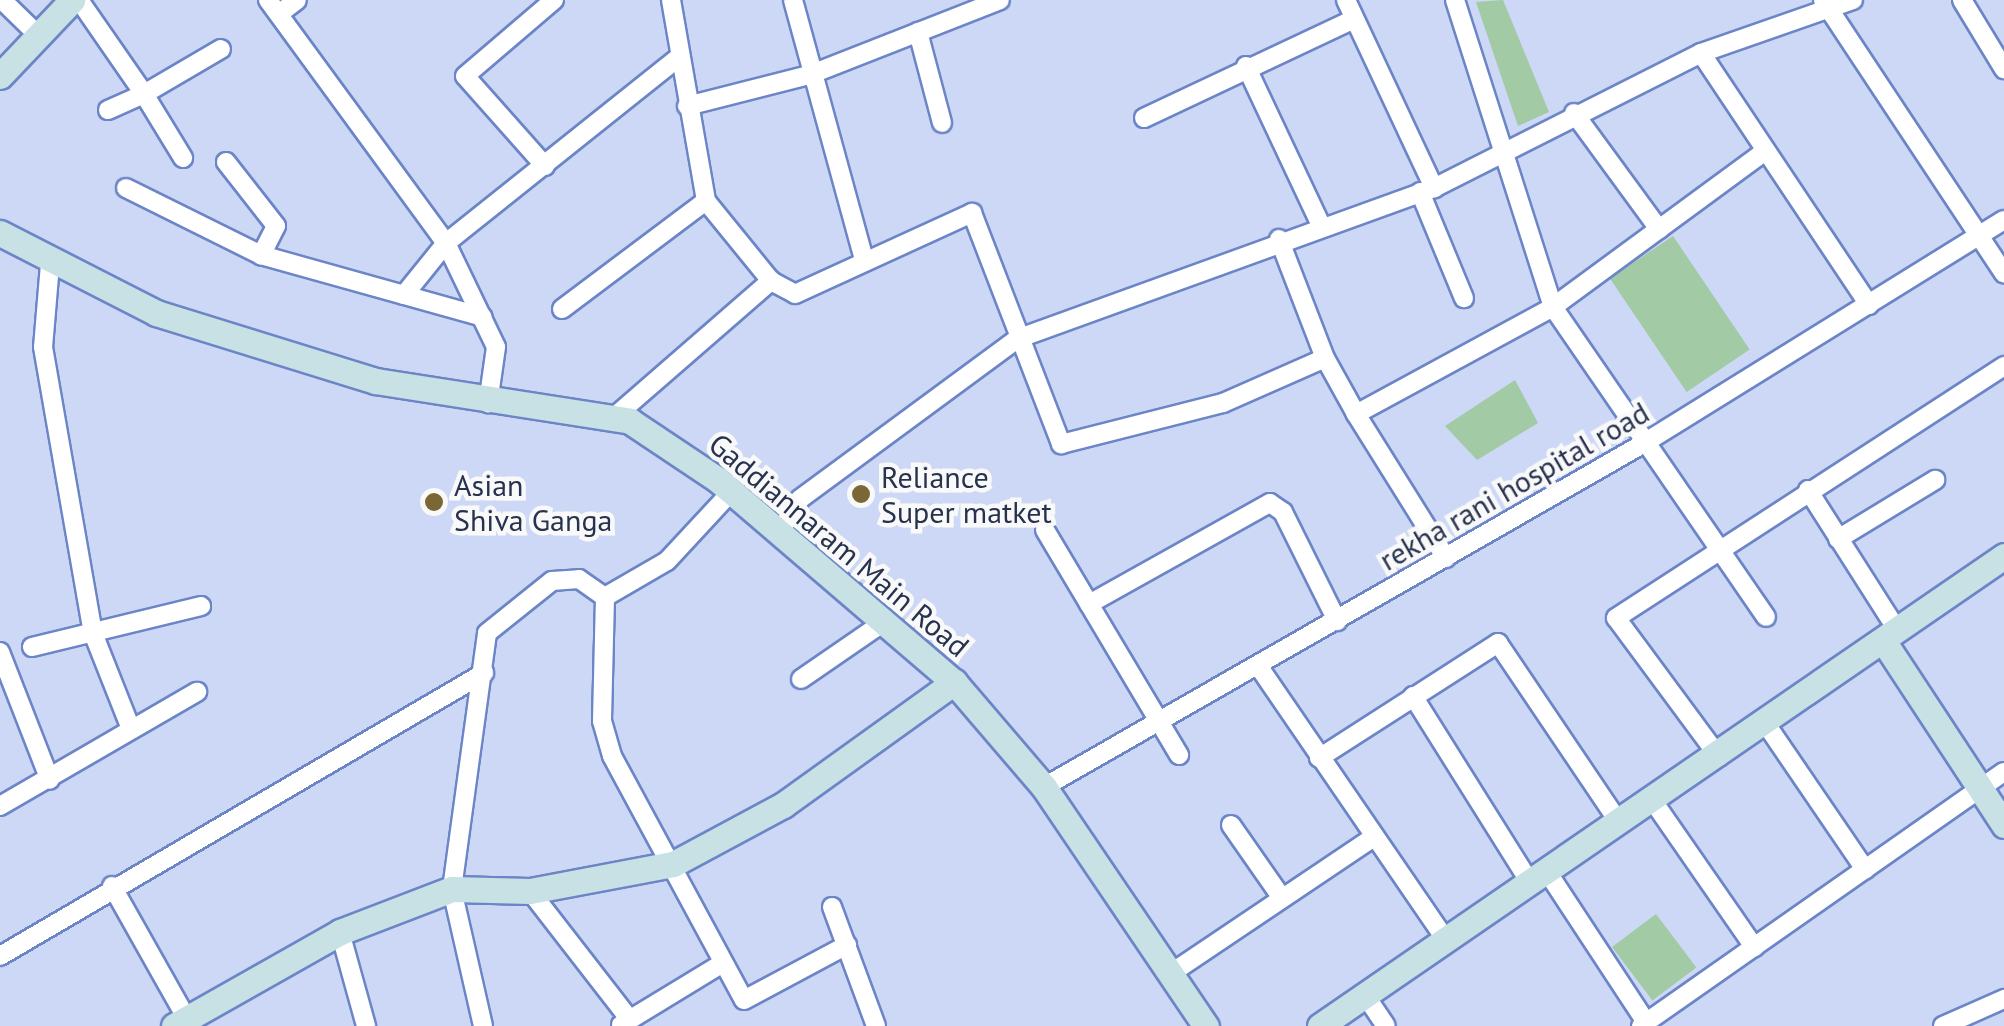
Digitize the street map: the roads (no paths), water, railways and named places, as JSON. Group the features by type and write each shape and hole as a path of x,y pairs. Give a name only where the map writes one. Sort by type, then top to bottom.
{"street":[{"path":"2,0 39,36"},
{"path":"0,76 76,0 144,94 183,158"},
{"path":"296,0 274,7 446,243 483,317 496,347 488,403"},
{"path":"545,166 464,76 553,0"},
{"path":"671,0 678,58 706,201 771,280 809,293 864,260 972,213 1016,338 1061,444 1223,403 1325,358"},
{"path":"793,0 809,75 864,260"},
{"path":"687,106 809,75 1000,0"},
{"path":"1346,0 1427,190 1464,298"},
{"path":"1455,0 1509,156 1553,306 1641,444 1766,616"},
{"path":"779,533 800,498 1016,338 1320,223 1427,190 1509,156 1574,113 1701,52 1825,5 1853,0"},
{"path":"1962,0 2004,69"},
{"path":"1825,5 2004,274"},
{"path":"1144,118 1246,66 1354,19"},
{"path":"918,32 942,123"},
{"path":"108,110 144,94 221,49"},
{"path":"1701,52 1869,305"},
{"path":"404,295 446,243 678,58"},
{"path":"1246,66 1320,223"},
{"path":"1574,113 1659,229"},
{"path":"1356,414 1553,306 1764,152"},
{"path":"226,162 276,226 261,255"},
{"path":"126,188 261,255 483,317"},
{"path":"562,308 706,201"},
{"name":"rekha rani hospital road","path":"1044,787 1641,444 2004,220"},
{"name":"Gaddiannaram Main Road","path":"0,234 50,264 156,314 376,382 488,403 630,421 732,492 954,682 1044,787 1206,1026"},
{"path":"1280,239 1325,358 1446,558"},
{"path":"50,264 43,348 93,633 131,730"},
{"path":"612,419 771,280"},
{"path":"1719,756 1616,618 1808,490 2002,372"},
{"path":"1838,539 1935,480"},
{"path":"1808,490 2004,826"},
{"path":"604,597 667,560 732,492"},
{"path":"1090,604 1270,502 1282,512 1337,622"},
{"path":"1045,530 1178,755"},
{"path":"1320,1026 1766,724 2004,556"},
{"path":"484,1026 452,889 487,634 552,581 579,579 604,597"},
{"path":"604,597 602,721 612,756 746,1001 848,946"},
{"path":"32,647 201,606"},
{"path":"801,679 884,622"},
{"path":"1319,758 1498,643 1620,824"},
{"path":"0,652 50,780"},
{"path":"1258,667 1446,939"},
{"path":"0,956 112,886 484,673"},
{"path":"112,886 183,1024 340,932 452,889 530,891 673,864 783,805 954,682"},
{"path":"0,806 197,692"},
{"path":"1413,696 1643,1024 2004,772"},
{"path":"1766,724 1865,869"},
{"path":"1653,801 1754,946"},
{"path":"1231,825 1282,898"},
{"path":"1172,972 1374,836"},
{"path":"530,891 625,1023 724,963"},
{"path":"832,907 876,1026"},
{"path":"340,932 366,1026"},
{"path":"1365,995 1386,1026"},
{"path":"1943,1026 2004,1000"}],"place":[{"name":"Reliance Super matket","path":"861,494"},
{"name":"Asian Shiva Ganga","path":"434,502"}]}
